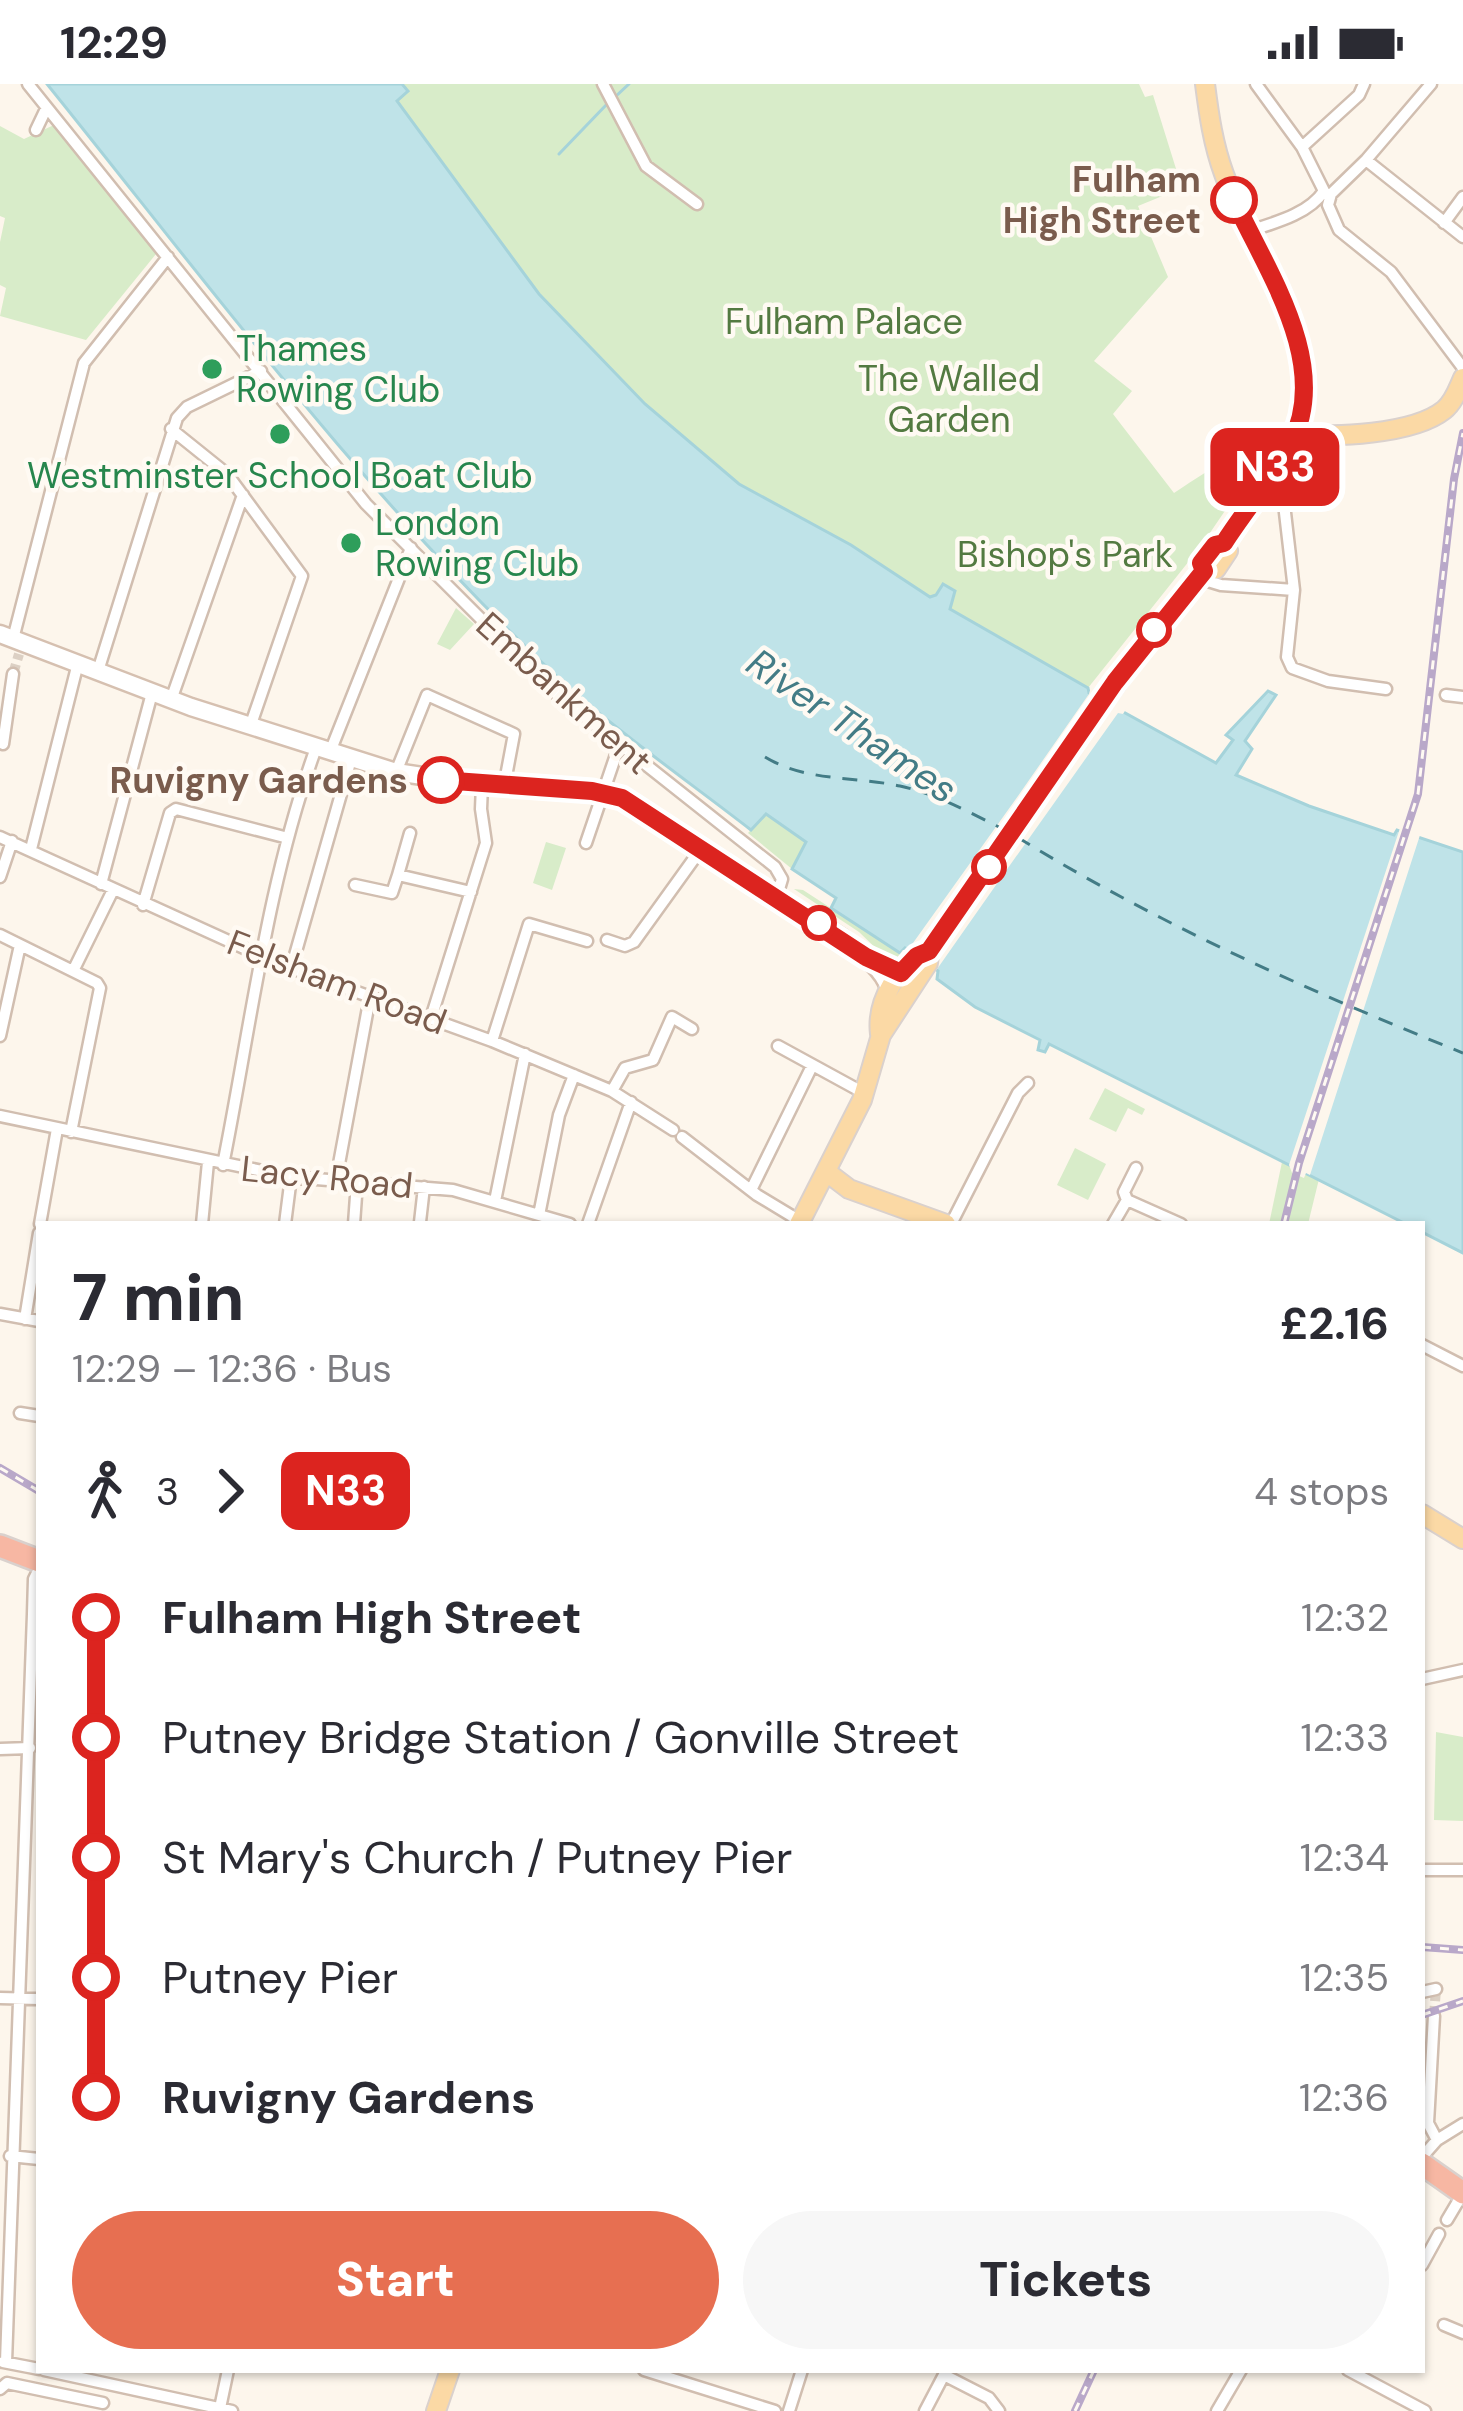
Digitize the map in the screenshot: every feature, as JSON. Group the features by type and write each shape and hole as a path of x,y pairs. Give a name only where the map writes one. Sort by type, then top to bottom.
{"highway":[{"path":"0,1546 36,1564"},
{"path":"1425,2163 1463,2193"}],"main road":[{"path":"801,1221 865,1094 880,1035 904,980 928,963 934,943 961,925 961,906 1109,692 1201,574 1216,569 1228,551 1224,543 1295,432 1304,384 1300,354 1213,139 1205,84"},
{"path":"1295,432 1318,435 1400,428 1458,405 1463,377"},
{"path":"14,642 250,727 396,772 482,785 603,792 634,804 866,957 885,977 904,980"},
{"path":"845,1138 850,1149 847,1170 868,1193"},
{"path":"828,1172 850,1189 940,1221"},
{"path":"1425,1516 1463,1539"},
{"path":"436,2411 449,2373"}],"street":[{"name":"Embankment","path":"28,84 327,459 530,670 619,746 772,864 782,879 776,899"},
{"path":"1256,84 1302,147 1327,193 1329,213 1339,230 1391,272 1463,368"},
{"path":"1302,147 1348,106 1364,84"},
{"path":"1249,231 1289,216 1327,193 1366,160 1431,84"},
{"path":"608,93 646,166 697,204"},
{"path":"36,130 46,109"},
{"path":"1366,160 1463,237"},
{"path":"1444,223 1463,197"},
{"path":"14,642 84,363 168,257"},
{"path":"98,671 171,429 187,407 261,371"},
{"path":"171,429 218,466 302,576 250,727"},
{"path":"1261,487 1284,504 1294,590 1289,662 1298,672 1386,689"},
{"path":"171,700 243,495"},
{"path":"223,1165 260,956 288,838 411,548"},
{"path":"1201,574 1221,585 1294,590"},
{"path":"31,848 78,663"},
{"path":"3,744 13,674"},
{"path":"73,971 107,887 152,693"},
{"path":"396,772 428,695 514,734 504,787"},
{"path":"1446,695 1463,698"},
{"path":"586,843 619,746"},
{"path":"291,969 352,759"},
{"path":"431,1018 486,843 482,785"},
{"path":"143,905 170,813 176,809 288,838"},
{"path":"392,893 410,833"},
{"path":"0,877 6,839"},
{"name":"Felsham Road","path":"6,839 291,969 492,1041 612,1091 797,1221"},
{"path":"607,940 625,946 634,942 700,849"},
{"path":"398,874 471,892"},
{"path":"355,885 408,898"},
{"path":"492,1041 529,924 587,941"},
{"path":"0,935 100,988 70,1132"},
{"path":"0,1036 20,945"},
{"path":"336,1180 370,997"},
{"path":"612,1091 625,1068 653,1060 672,1017 692,1029"},
{"path":"778,1046 865,1094"},
{"path":"495,1201 525,1054"},
{"path":"752,1188 812,1066"},
{"path":"539,1215 559,1115 574,1075"},
{"path":"950,1221 1028,1083"},
{"path":"589,1221 631,1102"},
{"name":"Lacy Road","path":"0,1116 291,1177 424,1187 495,1201 559,1221"},
{"path":"41,1221 56,1129"},
{"path":"202,1221 208,1162"},
{"path":"1115,1221 1136,1168"},
{"path":"285,1221 291,1177"},
{"path":"354,1221 357,1182"},
{"path":"420,1221 424,1187"},
{"path":"1126,1200 1174,1221"},
{"path":"511,1221 514,1207"},
{"path":"25,1319 36,1251"},
{"path":"0,1314 36,1321"},
{"path":"1425,1347 1463,1366"},
{"path":"20,1413 36,1416"},
{"path":"36,1573 3,2362 36,2368"},
{"path":"1425,1678 1463,1670"},
{"path":"0,1749 30,1748"},
{"path":"1425,1870 1463,1870"},
{"path":"1425,1991 1436,1989"},
{"path":"0,1998 36,1999"},
{"path":"1434,2016 1428,2123 1437,2140"},
{"path":"0,2092 16,2092"},
{"path":"1425,2157 1437,2140 1463,2124"},
{"path":"10,2156 36,2159"},
{"path":"1448,2220 1463,2193"},
{"path":"1425,2260 1439,2234"},
{"path":"1444,2325 1463,2333"},
{"path":"61,2373 226,2410 228,2373"},
{"path":"654,2373 775,2411"},
{"path":"790,2411 801,2373"},
{"path":"925,2411 945,2373 989,2398 998,2411"},
{"path":"1217,2411 1239,2373"},
{"path":"1354,2373 1425,2411"},
{"path":"0,2389 7,2384 102,2407 106,2384"}],"green space":[{"path":"396,84 1139,84 1145,97 1153,95 1182,188 1138,206 1168,277 1094,361 1132,391 1113,414 1174,493 1226,462 1263,455 1201,546 1088,688 950,609 955,592 930,602 709,475 534,294 394,108"},
{"path":"56,124 156,254 86,340 0,316 6,288 0,285 5,218 0,216 0,126 24,139"},
{"path":"456,608 474,624 450,650 437,644"},
{"path":"766,814 806,842 792,869 748,833"},
{"path":"546,842 566,848 552,890 533,883"},
{"path":"794,889 803,890 900,953 897,960 886,958 859,932"},
{"path":"1105,1088 1145,1109 1142,1115 1128,1108 1116,1132 1089,1119"},
{"path":"1075,1148 1106,1164 1088,1200 1057,1185"},
{"path":"1282,1162 1319,1179 1309,1221 1270,1221"},
{"path":"1436,1732 1463,1737 1463,1821 1434,1820"}],"water":[{"name":"River Thames","path":"47,84 402,84 408,91 397,101 539,294 645,404 739,484 851,545 930,597 943,584 955,591 950,609 1216,763 1233,740 1226,735 1268,691 1276,695 1245,741 1252,749 1236,775 1394,835 1397,830 1463,852 1463,1253 1425,1234 1425,1221 1400,1221 1049,1044 1045,1052 1038,1050 1040,1040 975,1007 937,979 938,971 905,948 900,953 831,908 836,898 792,869 806,842 766,814 751,830 551,671 416,533 289,386"}],"pier":[{"path":"1092,683 1096,690 1128,706 1123,714 1118,713 1003,875 935,972 933,983 933,975 906,956 897,958 908,950 1018,796"},
{"path":"1401,825 1421,832 1310,1175 1304,1178 1292,1173 1289,1165"}],"waterway":[{"path":"615,97 629,84"},
{"path":"559,154 608,103"}],"ferry route":[{"path":"765,757 814,775 914,789 1003,829"},
{"path":"1017,837 1235,954 1463,1053"}],"tunnel":[{"path":"13,674 19,654"},
{"path":"1434,2016 1436,1989"}],"railway":[{"path":"1285,1221 1299,1163 1418,794 1463,433"},
{"path":"0,1468 36,1489"},
{"path":"1425,1947 1463,1950"},
{"path":"1425,2014 1463,2001"},
{"path":"1075,2411 1093,2373"}],"bus line":[{"name":"N33","path":"441,780 592,791 622,798 866,957 901,973 929,951 1115,682 1204,571 1201,563 1215,545 1224,543 1292,442 1303,395 1298,345 1234,200"}],"place":[{"name":"Fulham High Street","path":"1234,200"},
{"name":"Thames Rowing Club","path":"212,369"},
{"name":"Westminster School Boat Club","path":"280,434"},
{"name":"London Rowing Club","path":"351,543"},
{"name":"Ruvigny Gardens","path":"441,780"}],"park label":[{"name":"Fulham Palace","path":"844,321"},
{"name":"The Walled Garden","path":"949,398"},
{"name":"Bishop's Park","path":"1065,554"}]}
